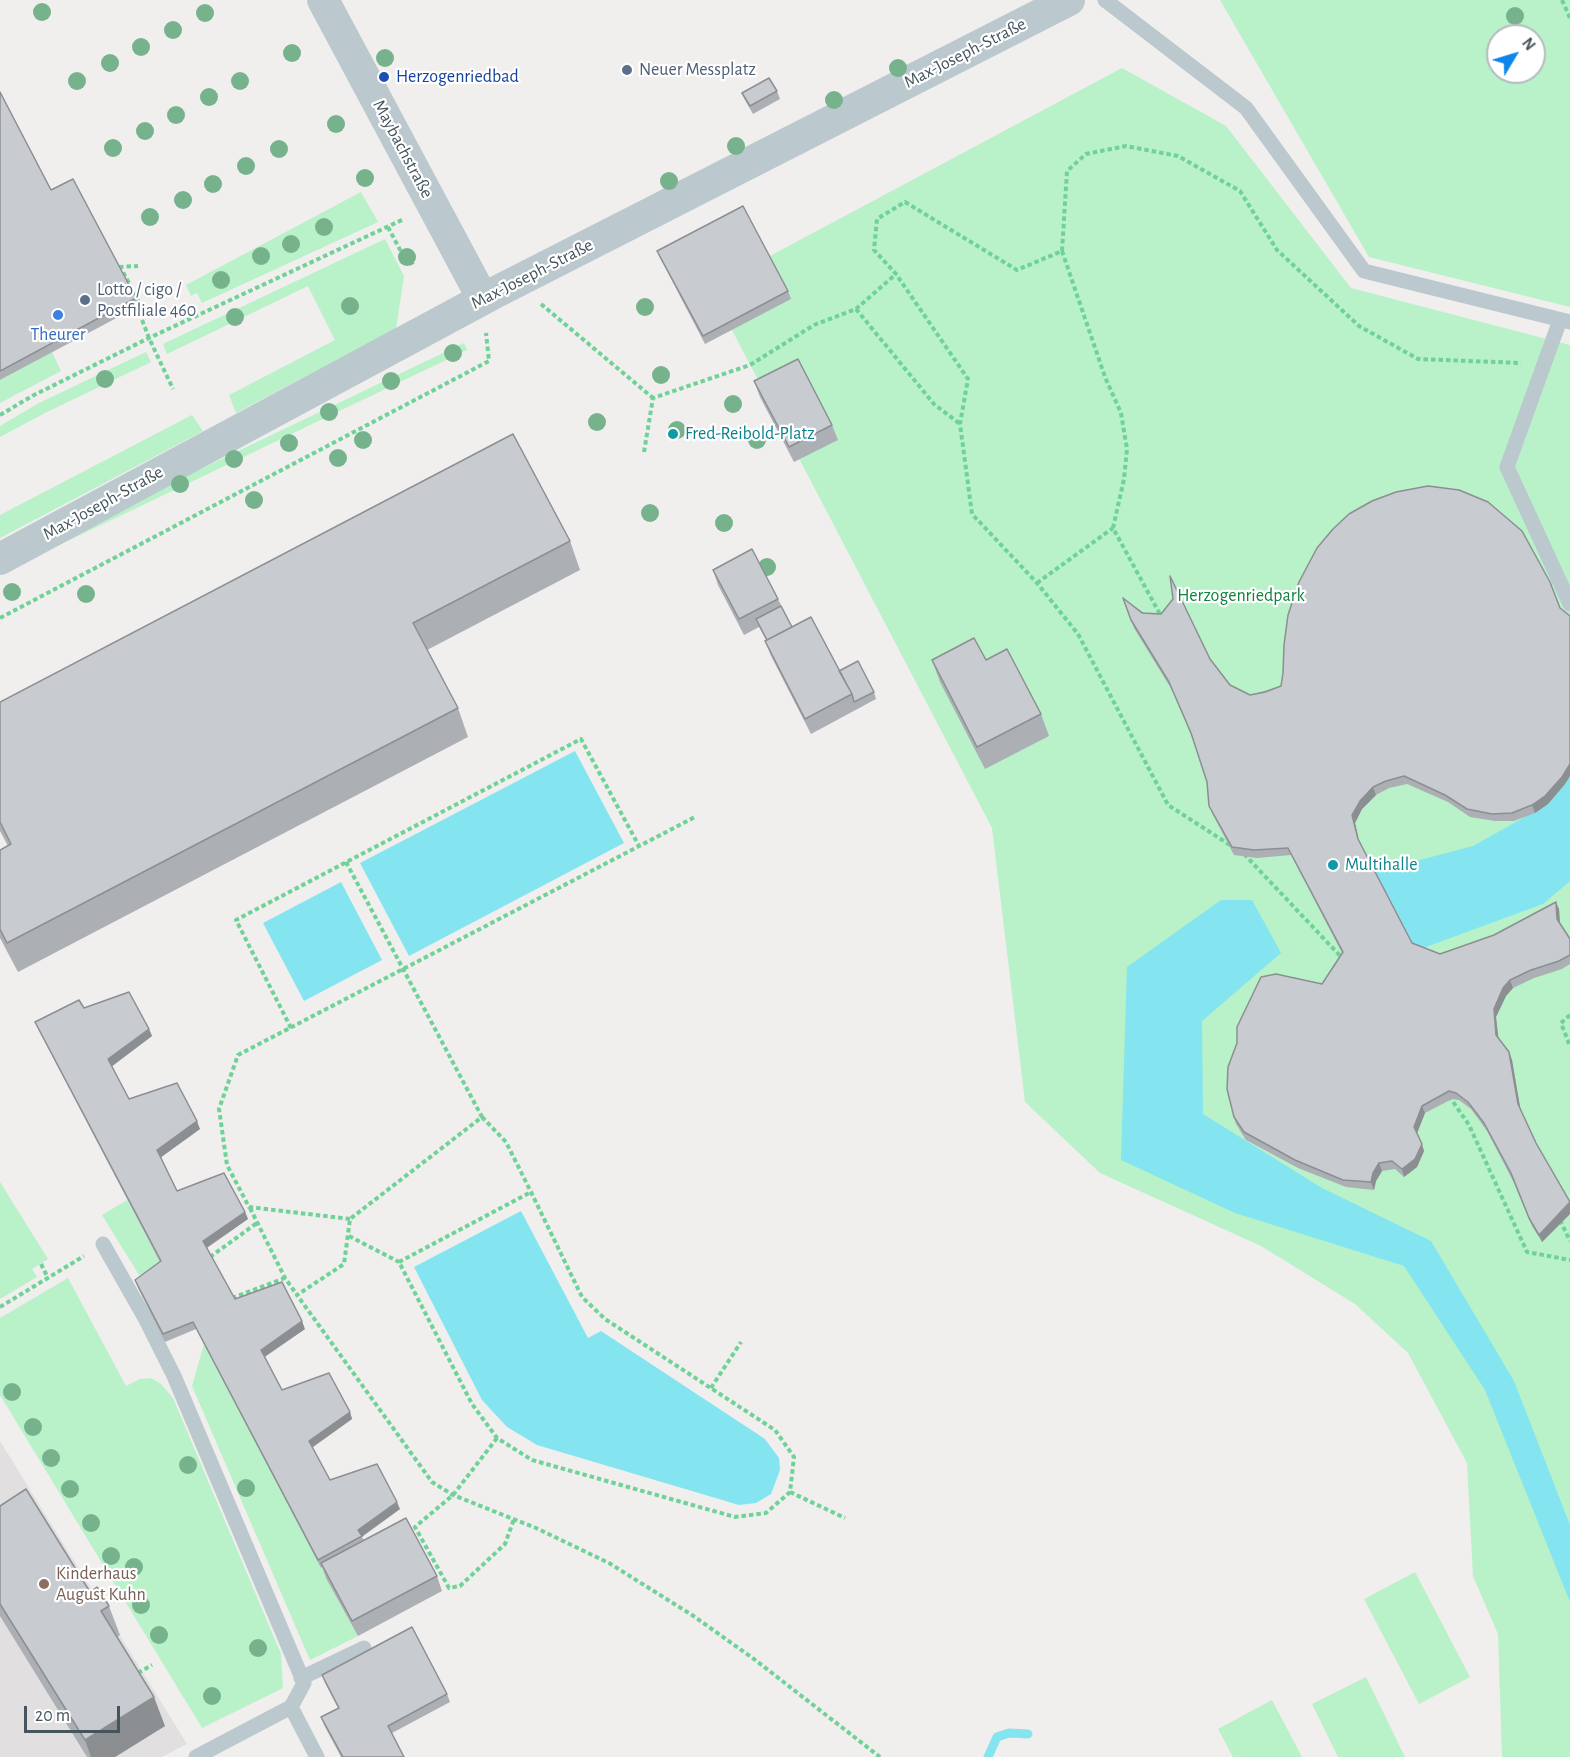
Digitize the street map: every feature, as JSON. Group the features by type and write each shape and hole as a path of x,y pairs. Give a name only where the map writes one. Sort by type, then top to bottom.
{"street":[{"name":"Maybachstraße","path":"323,0 483,299"},
{"name":"Max-Joseph-Straße","path":"0,559 483,299 1069,0"}],"lane":[{"path":"1105,0 1246,108 1364,271 1565,321 1544,364 1507,467 1570,604"},
{"path":"103,1244 145,1318 174,1376 304,1683 291,1707 196,1757"},
{"path":"301,1678 347,1663"},
{"path":"291,1707 317,1757"}],"path":[{"path":"1563,0 1570,2"},
{"path":"1563,0 1570,18"},
{"path":"1164,622 1113,528 1124,479 1127,449 1121,412 1105,377 1062,251 1067,171 1086,154 1126,146 1178,156 1240,191 1277,250 1359,326 1418,358 1544,364"},
{"path":"1062,251 1017,270 905,202 878,219 874,250 896,274 968,379 960,424 972,514 1037,583 1078,634 1168,805 1245,855 1349,965"},
{"path":"0,415 34,395 148,338 434,206"},
{"path":"388,227 408,265 415,261"},
{"path":"138,266 118,267 140,304 139,312 148,338 173,389"},
{"path":"653,398 750,365 814,325 855,309 896,274"},
{"path":"0,618 489,361 483,299"},
{"path":"539,302 653,398"},
{"path":"855,309 934,404 960,424"},
{"path":"644,452 653,398"},
{"path":"1037,583 1113,528"},
{"path":"291,1028 236,920 581,739 639,846"},
{"path":"695,817 238,1055 219,1109 227,1166 285,1278 432,1482 453,1495 609,1563 692,1615 754,1659 880,1757"},
{"path":"346,862 482,1117 506,1142 582,1297 605,1319 775,1430 794,1457 790,1492 766,1513 735,1517 532,1460 497,1438 472,1404 399,1262 348,1236"},
{"path":"1570,1015 1561,1023 1570,1046"},
{"path":"1449,1096 1469,1125 1527,1252 1570,1260"},
{"path":"249,1208 350,1219 482,1117"},
{"path":"399,1262 531,1192"},
{"path":"297,1295 344,1264 350,1219"},
{"path":"1560,1220 1570,1241"},
{"path":"210,1257 257,1223"},
{"path":"0,1307 103,1244"},
{"path":"41,1264 48,1278"},
{"path":"232,1298 285,1278"},
{"path":"711,1388 741,1342"},
{"path":"497,1438 453,1495 415,1527 449,1588 460,1586 505,1544 514,1520"},
{"path":"790,1492 845,1518"},
{"path":"133,1665 139,1674 152,1665"}],"shaded area":[{"name":"Kinderhaus August Kuhn","path":"0,1441 187,1744 162,1757 0,1757"}],"green space":[{"path":"1220,0 1570,0 1570,307 1369,257"},
{"name":"Herzogenriedpark","path":"1122,68 1226,126 1351,288 1570,345 1570,1757 1502,1757 1498,1634 1473,1576 1467,1463 1408,1353 1355,1304 1261,1246 1100,1173 1025,1102 992,828 710,288"},
{"path":"361,192 378,222 202,303 197,293 191,296 186,285"},
{"path":"385,239 404,276 396,329 236,413 229,395 335,340 308,286 167,354 163,344"},
{"path":"464,343 467,350 55,547 52,540"},
{"path":"52,352 61,371 0,403 0,380"},
{"path":"146,352 151,362 0,437 0,426 39,403"},
{"path":"192,415 203,431 0,538 0,515"},
{"path":"0,1182 48,1259 32,1269 37,1277 0,1299"},
{"path":"127,1200 164,1269 139,1275 102,1215"},
{"path":"68,1278 126,1386 140,1379 151,1378 161,1384 173,1398 281,1654 283,1688 202,1728 0,1395 0,1318"},
{"path":"204,1344 358,1636 310,1660 192,1386"},
{"path":"1415,1572 1470,1677 1419,1704 1364,1599"},
{"path":"1366,1677 1405,1757 1338,1757 1312,1704"},
{"path":"1272,1700 1302,1757 1233,1757 1218,1729"}],"water":[{"path":"575,751 624,843 409,956 360,863"},
{"path":"1570,769 1570,881 1543,904 1415,951 1374,872 1473,846 1548,804"},
{"path":"341,882 382,960 304,1001 263,923"},
{"path":"1221,900 1252,900 1281,953 1202,1021 1203,1114 1322,1188 1431,1241 1514,1381 1570,1525 1570,1602 1485,1390 1404,1266 1235,1213 1121,1160 1127,967"},
{"path":"521,1211 588,1338 601,1331 765,1439 779,1458 780,1470 771,1494 756,1503 739,1505 537,1445 507,1427 482,1400 414,1267"}],"building":[{"path":"769,78 777,91 750,106 742,93"},
{"path":"0,92 51,190 73,179 136,298 0,371"},
{"path":"743,206 788,291 703,336 657,251"},
{"path":"798,359 832,425 789,447 754,381"},
{"path":"513,434 570,541 413,623 458,708 7,943 0,929 0,850 11,844 0,822 0,702"},
{"name":"Multihalle","path":"1428,486 1459,490 1488,502 1522,531 1550,582 1560,608 1570,616 1570,764 1545,796 1532,805 1512,813 1492,814 1467,809 1445,795 1404,776 1373,787 1360,801 1352,815 1358,839 1412,943 1440,954 1494,935 1556,902 1557,919 1570,939 1570,955 1510,980 1503,988 1494,1009 1496,1035 1509,1052 1518,1104 1536,1143 1570,1202 1539,1235 1529,1218 1511,1173 1484,1123 1468,1102 1456,1093 1449,1091 1422,1106 1414,1127 1422,1144 1415,1159 1402,1169 1392,1161 1379,1163 1371,1182 1343,1180 1295,1160 1244,1132 1234,1117 1227,1089 1228,1067 1237,1043 1237,1027 1261,977 1276,974 1322,984 1343,952 1288,848 1254,850 1232,847 1209,806 1207,782 1191,733 1169,682 1131,620 1123,598 1142,613 1161,614 1173,599 1170,576 1210,659 1230,685 1250,695 1265,692 1281,686 1288,615 1299,582 1317,548 1349,514 1372,501 1396,492"},
{"path":"752,549 778,599 739,619 713,570"},
{"path":"781,606 792,627 767,640 756,619"},
{"path":"811,617 852,694 805,719 765,641"},
{"path":"974,638 986,660 1007,649 1041,714 977,747 932,660"},
{"path":"858,661 874,692 854,702 839,671"},
{"path":"129,992 149,1029 108,1059 129,1099 177,1083 197,1121 157,1150 177,1191 224,1173 245,1212 203,1241 235,1299 282,1282 302,1321 261,1350 282,1390 329,1373 350,1412 309,1441 330,1480 377,1464 397,1502 358,1530 362,1536 318,1560 193,1322 163,1334 135,1280 161,1261 35,1022 79,1000 84,1008"},
{"path":"26,1489 90,1592 97,1587 109,1606 101,1611 154,1697 85,1740 0,1604 0,1506"},
{"path":"406,1518 437,1576 352,1621 321,1563"},
{"path":"412,1627 447,1694 388,1726 404,1757 343,1757 321,1717 339,1708 322,1675"}],"waterway":[{"path":"988,1757 997,1737 1009,1733 1028,1734"}],"place":[{"name":"Neuer Messplatz","path":"627,70"},
{"name":"Herzogenriedbad","path":"384,77"},
{"name":"Lotto / cigo / Postfiliale 460","path":"85,300"},
{"name":"Theurer","path":"58,315"},
{"name":"Fred-Reibold-Platz","path":"673,434"},
{"name":"Multihalle","path":"1333,865"},
{"name":"Kinderhaus August Kuhn","path":"44,1584"}]}
